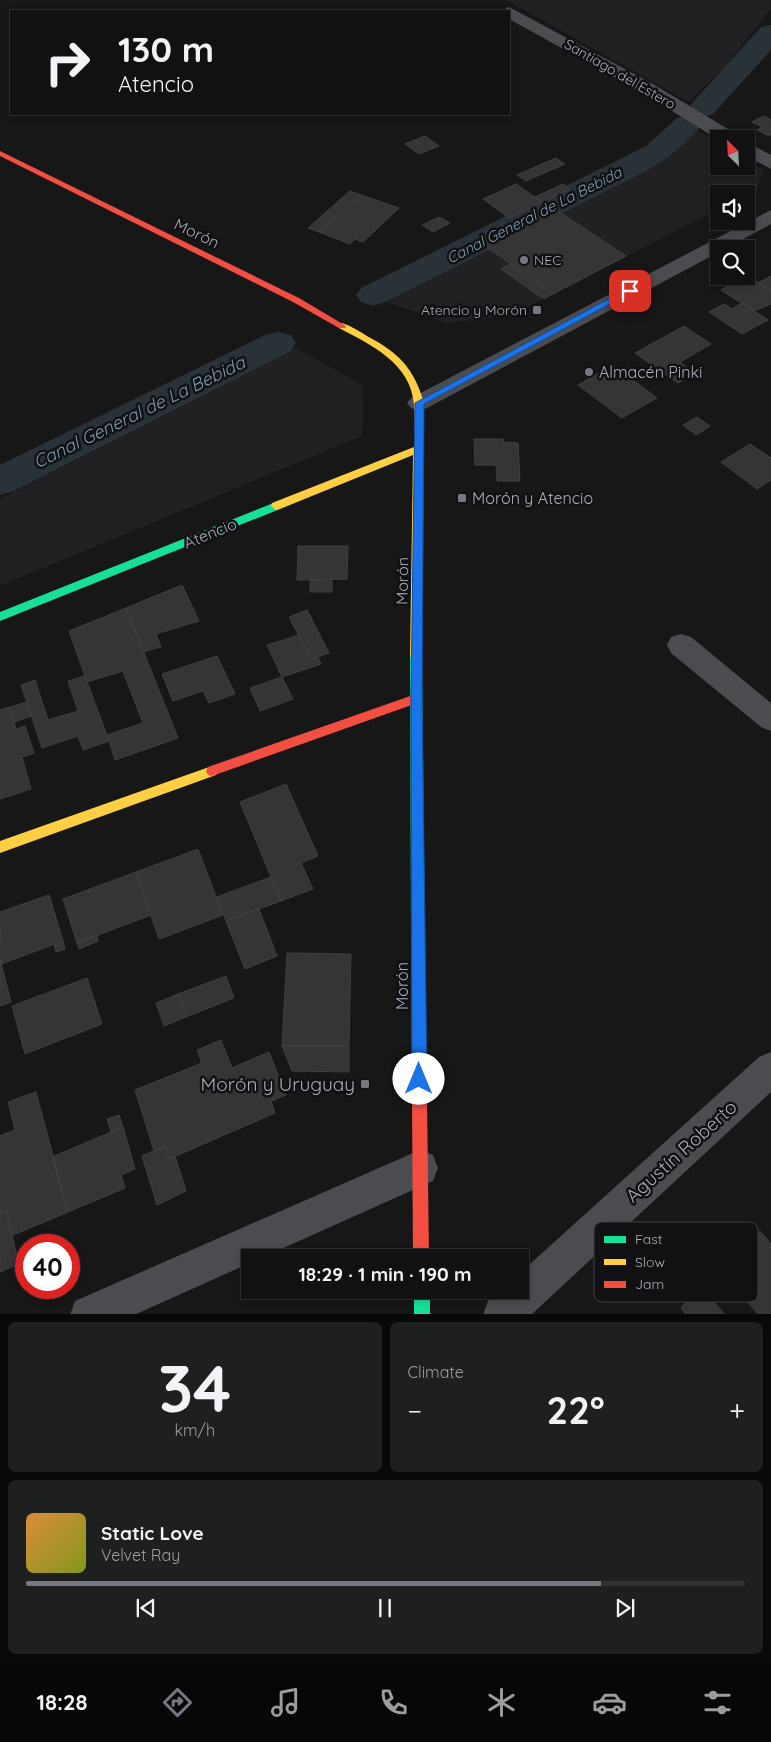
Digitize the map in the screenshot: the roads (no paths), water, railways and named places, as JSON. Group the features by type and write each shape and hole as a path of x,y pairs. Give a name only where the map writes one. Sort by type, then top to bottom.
{"street":[{"name":"Santiago del Estero","path":"510,12 647,88 715,130"},
{"name":"Morón","path":"0,153 296,300 386,351 399,360 415,380 419,403 416,699 421,1249"},
{"path":"755,153 771,163"},
{"path":"419,403 771,216"},
{"name":"Atencio","path":"0,617 419,449"},
{"path":"681,645 771,720"},
{"path":"0,847 416,699"},
{"name":"Agustín Roberto","path":"603,1222 771,1069"},
{"path":"89,1314 420,1168"},
{"name":"Agustín Roberto","path":"502,1314 594,1230"},
{"path":"422,1299 422,1314"}],"waterway":[{"name":"Canal General de La Bebida","path":"703,108 771,33"},
{"name":"Canal General de La Bebida","path":"373,295 637,163 657,152 687,124"},
{"name":"Canal General de La Bebida","path":"0,481 278,343"}],"place":[{"name":"NEC","path":"524,260"},
{"name":"Atencio y Morón","path":"537,310"},
{"name":"Almacén Pinki","path":"589,372"},
{"name":"Morón y Atencio","path":"462,498"},
{"name":"Morón y Uruguay","path":"365,1084"}]}
